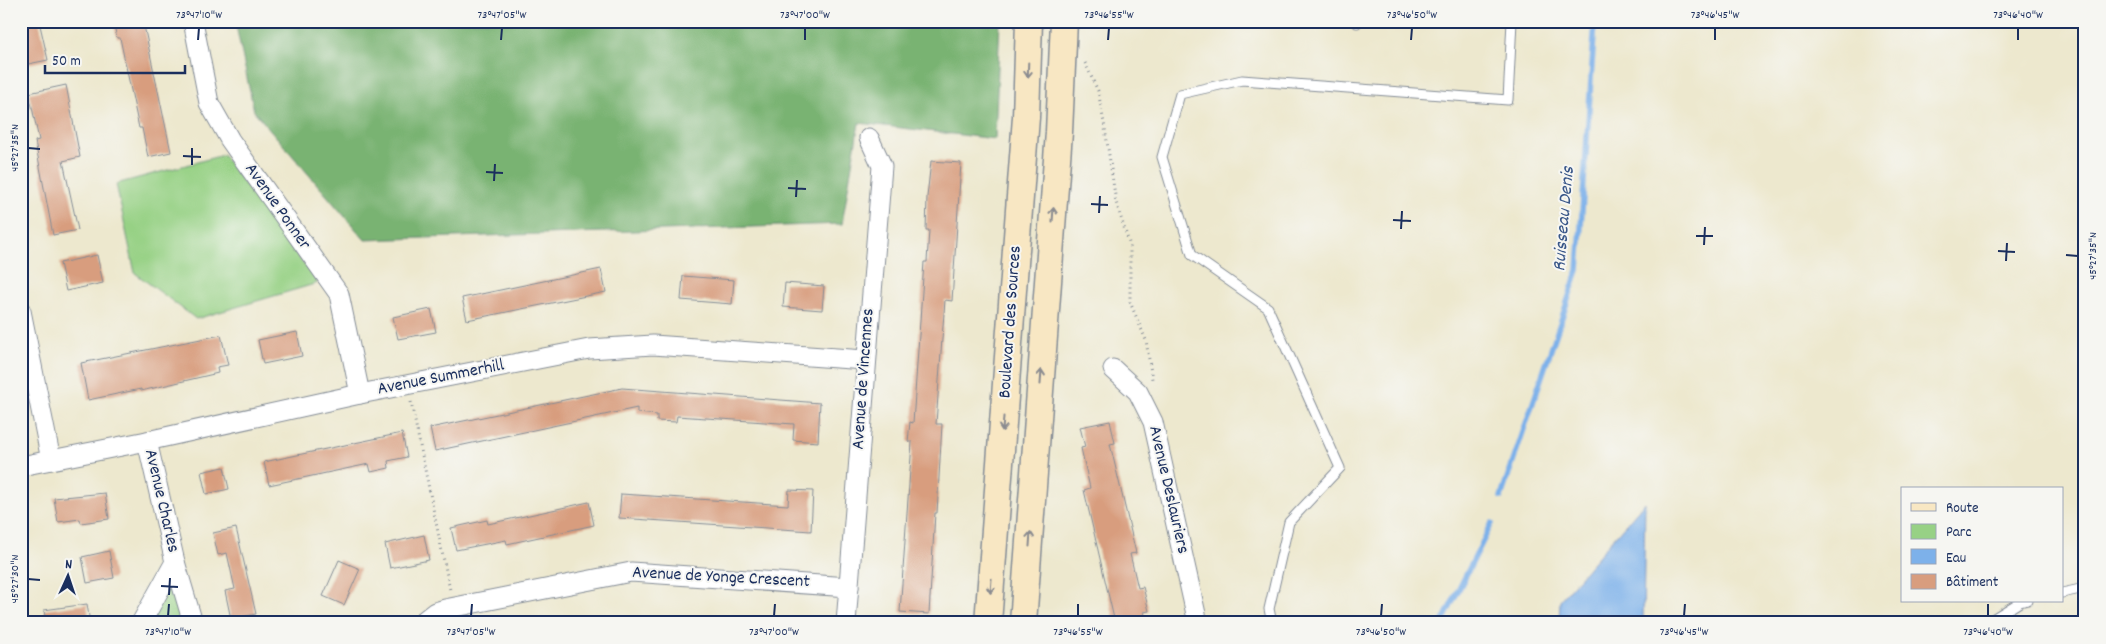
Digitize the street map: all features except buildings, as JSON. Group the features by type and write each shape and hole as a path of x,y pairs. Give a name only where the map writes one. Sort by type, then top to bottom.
{"main road":[{"name":"Boulevard des Sources","path":"988,623 1026,117 1029,21"},
{"name":"Boulevard des Sources","path":"1023,623 1059,132 1064,31"}],"street":[{"name":"Avenue Ponner","path":"193,21 210,103 230,140 338,294 360,394"},
{"name":"Avenue de Vincennes","path":"846,623 882,166 869,138"},
{"path":"21,311 52,460"},
{"name":"Avenue Summerhill","path":"21,466 147,441 360,394 588,349 652,345 866,360"},
{"name":"Avenue Deslauriers","path":"1113,370 1132,385 1142,399 1153,422 1198,623"},
{"name":"Avenue Charles","path":"147,441 175,562 193,623"},
{"name":"Avenue Charles","path":"142,623 175,562"},
{"name":"Avenue de Yonge Crescent","path":"421,623 435,612 445,609 631,572 849,586"}],"lane":[{"path":"1272,623 1269,610 1289,522 1340,468 1268,308 1192,255 1162,157 1180,94 1242,80 1508,100 1512,21"},
{"path":"2064,593 2085,588"},
{"path":"1986,623 2020,602"}],"path":[{"path":"1064,31 1085,62 1098,91 1116,202 1130,246 1130,302 1143,331 1149,358 1152,382 1148,392 1142,399"},
{"path":"410,397 451,596"}],"green space":[{"path":"235,21 1000,21 995,139 859,123 842,224 365,240 254,111"},
{"path":"223,155 318,283 196,319 135,273 116,184"},
{"path":"175,562 193,623 141,623"}],"water":[{"path":"1645,502 1643,623 1559,623 1560,600"}],"waterway":[{"name":"Ruisseau Denis","path":"1501,497 1578,270 1595,21"},
{"name":"Ruisseau Denis","path":"1442,623 1492,523"}]}
